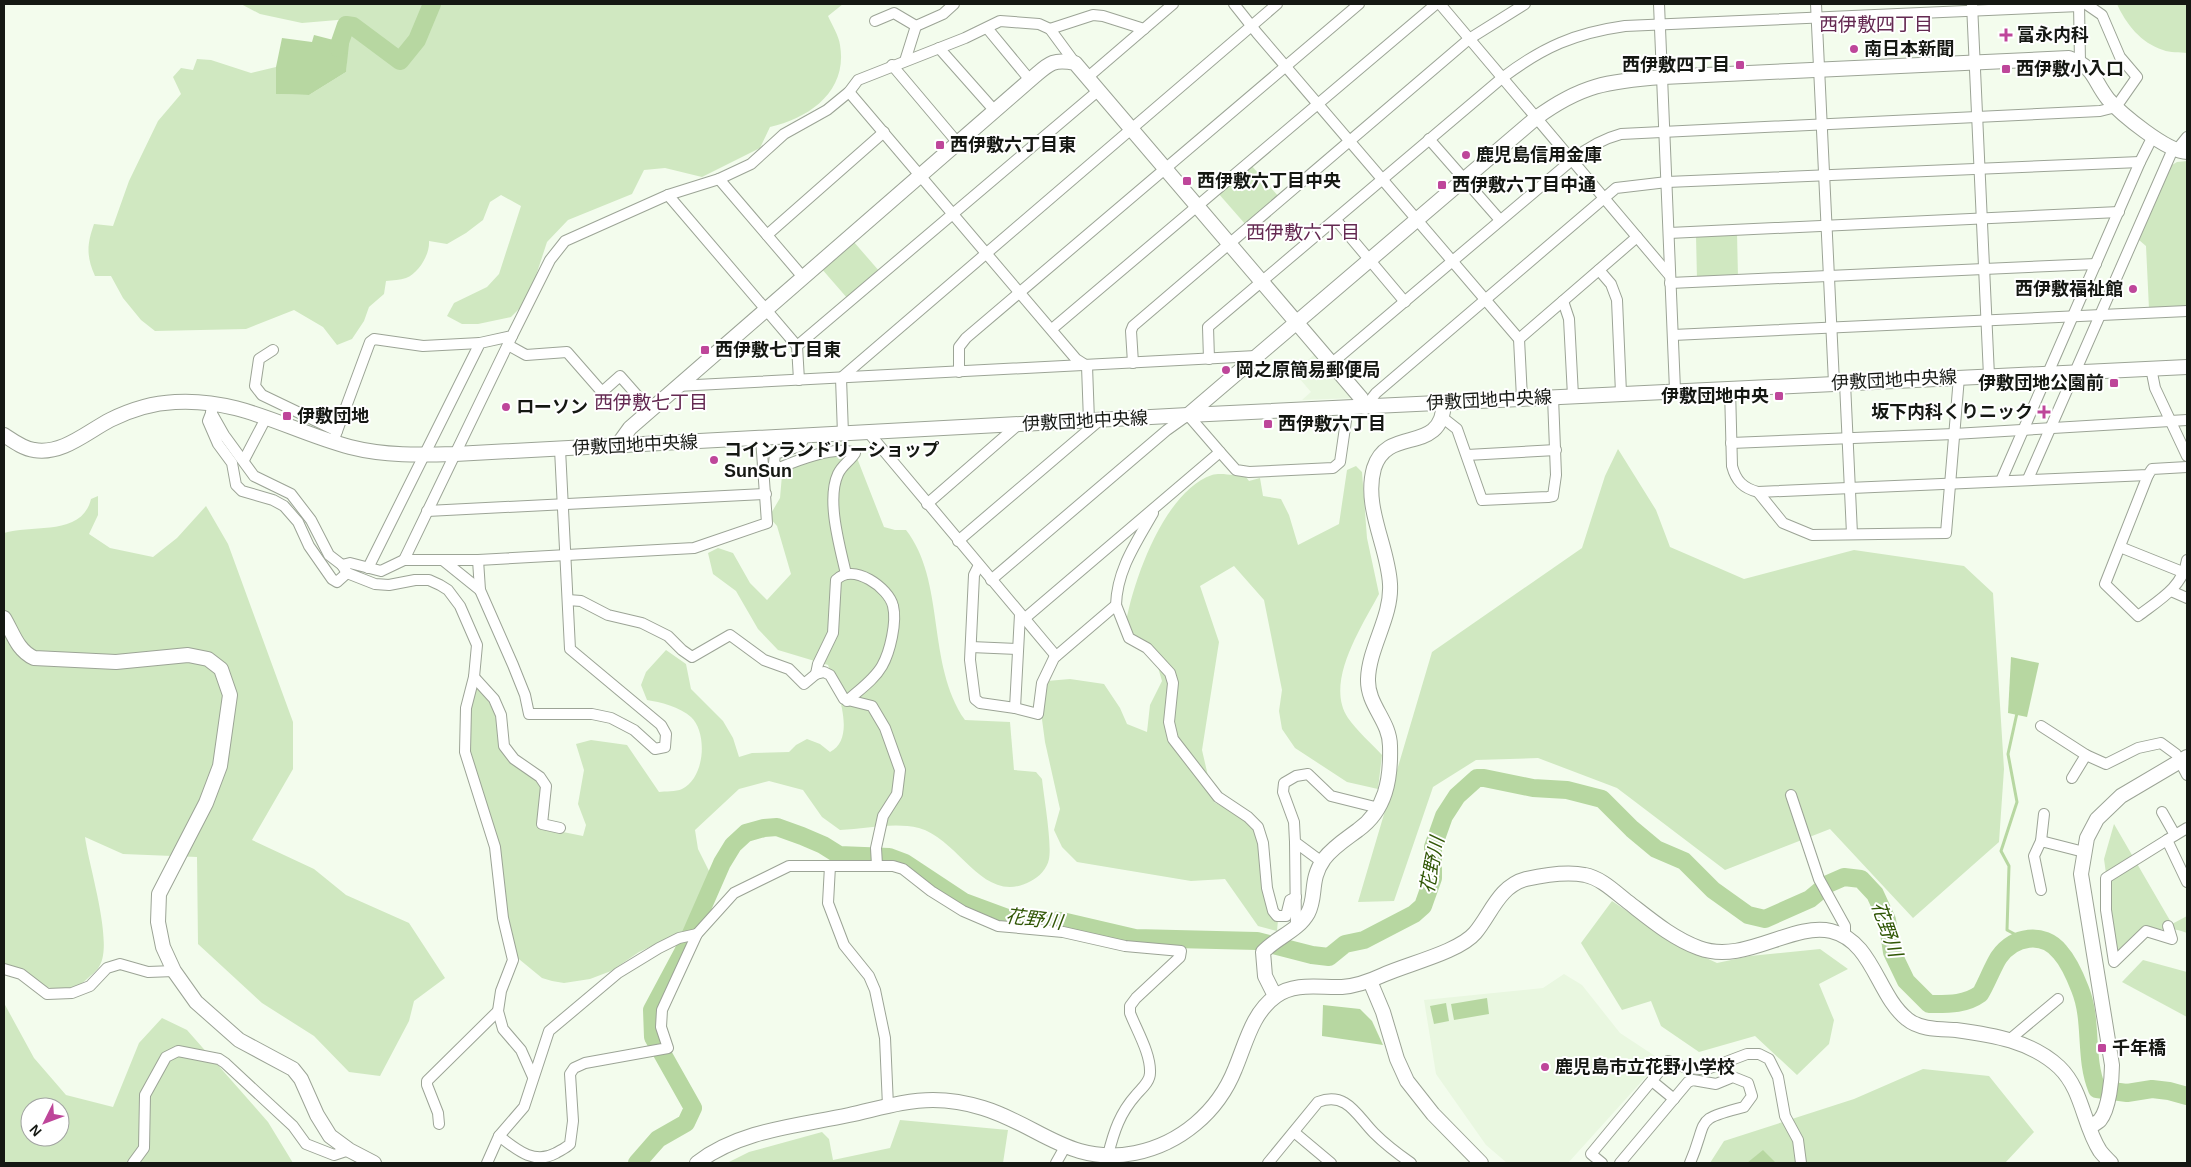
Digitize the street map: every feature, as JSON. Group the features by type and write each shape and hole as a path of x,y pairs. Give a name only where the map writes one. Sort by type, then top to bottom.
{"street":[{"path":"905,61 916,26 943,14 954,4"},
{"path":"1088,77 1173,4"},
{"path":"1234,4 1519,339 1522,398"},
{"path":"841,378 1277,4"},
{"path":"959,372 959,347 966,338 1359,4"},
{"path":"1052,329 1436,4"},
{"path":"1440,4 1637,237 1670,280"},
{"path":"1133,363 1131,331 1133,326 1229,242 1351,142 1469,39 1525,4"},
{"path":"1659,4 1675,390"},
{"path":"1816,4 1831,327 1847,439 1852,534"},
{"path":"2080,62 2082,5"},
{"path":"1209,359 1208,327 1429,139 1502,78 1536,53 1572,38 1598,30 1625,26 1817,18 1972,8 2082,5 2102,15 2120,57 2137,77 2116,106 2100,111 1620,134 1590,146 1572,160 1332,363"},
{"path":"1972,8 1976,62 1989,376"},
{"path":"875,21 894,13 916,26"},
{"path":"1050,29 1093,15 1103,16 1144,29"},
{"path":"404,560 550,260 565,241 668,195 719,179 751,164 784,134 827,110 849,92 858,80 939,48 1000,21 1039,24 1050,29 1075,63 1332,363 1361,398 1365,407 1376,393 1616,188 1667,182 2140,162"},
{"path":"987,28 1030,80"},
{"path":"939,48 994,110"},
{"path":"992,580 1536,118 1566,98 1601,84 1662,77 2069,58 2080,62 2091,71 2108,98 2116,106 2173,149 2187,152"},
{"path":"617,446 630,428 650,410 994,110 1048,65 1059,60 1075,63"},
{"path":"892,65 957,142"},
{"path":"797,346 1098,90"},
{"path":"849,92 987,252 1076,359 1087,366"},
{"path":"767,235 884,132"},
{"path":"2001,481 2140,162 2154,136"},
{"path":"2028,479 2173,149 2179,147 2187,137"},
{"path":"1429,139 1500,220"},
{"path":"719,179 802,276"},
{"path":"668,195 797,346 799,380"},
{"path":"1669,233 2119,212"},
{"path":"1336,220 1405,302"},
{"path":"1519,339 1637,237"},
{"path":"1670,280 1828,277 2096,264"},
{"path":"1599,270 1611,284 1617,300 1622,393"},
{"path":"1563,301 1569,319 1573,396"},
{"path":"1673,335 2187,311"},
{"path":"273,350 259,359 255,386 262,395 335,436 370,342 374,339 423,346 510,341 526,355 567,352 602,392 620,376 650,410"},
{"path":"368,568 480,343"},
{"path":"677,386 1256,356"},
{"path":"958,541 1094,421 1087,366"},
{"name":"伊敷団地中央線","path":"4,436 33,450 44,451 66,445 112,419 144,407 174,402 213,407 230,405 266,418 335,436 374,452 424,455 1675,390 2187,367"},
{"path":"2151,368 2156,388 2187,456"},
{"path":"1758,492 1783,523 1812,535 1946,533 1959,377"},
{"path":"841,378 843,434"},
{"path":"1730,388 1732,466 1735,476 1748,489 1758,492 2148,475"},
{"path":"1443,418 1456,429 1467,455 1480,497 1487,501 1553,496 1556,475 1556,450 1553,397"},
{"path":"1275,996 1265,976 1263,952 1274,941 1296,928 1310,908 1314,879 1322,862 1335,847 1372,818 1386,792 1389,778 1390,735 1370,697 1368,681 1372,655 1390,595 1388,568 1374,511 1374,468 1382,454 1406,440 1432,433 1443,418 1444,402"},
{"path":"213,407 224,435 254,476 291,494 311,520 328,555 344,569 375,584 429,580 448,590 460,606 477,645 474,676 466,708 465,752 495,847 502,918 514,960 501,991 498,1011 503,1029 521,1050 533,1077"},
{"path":"213,407 208,422 218,444 232,463 236,485 242,491 273,500 284,506 298,522 309,546 337,582 344,569 350,563 381,571 404,560 478,560 694,548 767,523 761,438"},
{"path":"1188,415 1236,470 1249,472 1333,468 1340,462 1348,407"},
{"path":"244,460 266,418"},
{"path":"1731,443 1954,434 2187,420"},
{"path":"927,504 1019,424"},
{"path":"868,432 1056,656"},
{"path":"805,436 800,446 775,454 774,463 776,466 779,468 808,457 826,453 855,453 841,468 836,481 834,517 846,574"},
{"path":"478,560 480,590 516,672 525,695 529,714 603,716 634,730 655,749 664,749 666,734 661,724 570,648 560,449"},
{"path":"1467,455 1556,450"},
{"path":"1015,708 1017,649 1022,616 1156,508 1220,452"},
{"path":"2187,467 2152,469 2105,584 2138,616 2171,591 2185,573 2187,560"},
{"path":"427,511 766,494"},
{"path":"1156,508 1122,570 1116,604 1129,638 1147,648 1170,673 1173,683 1170,722 1172,739 1218,797 1248,817 1258,827 1263,843 1267,888 1273,912 1277,916 1286,916 1290,900 1296,897"},
{"path":"2120,547 2185,573"},
{"path":"444,561 480,590"},
{"path":"979,565 974,575 970,660 975,698 980,703 1015,708 1038,714 1042,683 1056,656 1116,604"},
{"path":"816,674 818,664 833,633 836,580 846,574 863,575 890,598 894,610 884,664 878,673 847,701"},
{"path":"2171,591 2187,598"},
{"path":"568,600 581,601 608,615 628,618 658,630 674,640 688,656 692,657 730,635 764,660 789,669 804,684 816,674 824,672 830,675 838,691 847,701 868,704 876,710 891,749 900,764 897,794 884,816 877,852 877,865"},
{"path":"4,618 17,644 25,654 34,658 116,662 188,655 201,657 214,663 221,669 230,696 220,766 206,803 159,894 158,922 164,947 174,971 196,1002 239,1040 293,1069 301,1079 322,1125 330,1136 349,1150 374,1163"},
{"path":"971,647 1017,649"},
{"path":"474,676 485,687 501,715 504,746 514,759 540,777 546,786 542,824 560,828"},
{"path":"2041,726 2086,755 2106,764 2138,748 2162,743 2184,760 2187,775"},
{"path":"2072,778 2086,755"},
{"path":"2090,1127 2100,1120 2105,1108 2112,1081 2112,1065 2081,874 2084,852 2092,829 2108,808 2121,796 2184,760"},
{"path":"1296,928 1296,842 1294,822 1283,787 1284,783 1296,776 1308,774 1331,796 1379,808"},
{"path":"1790,795 1823,886 1845,926 1845,936"},
{"path":"2162,812 2187,882"},
{"path":"2042,890 2034,856 2040,841 2044,814"},
{"path":"2168,926 2172,939 2146,932 2114,962 2106,910 2106,878 2187,828"},
{"path":"2040,841 2084,852"},
{"path":"1296,842 1322,862"},
{"path":"499,1136 517,1150 537,1158 549,1157 568,1147 573,1121 570,1074 574,1068 585,1063 668,1048 661,1027 662,1010 698,934 734,893 773,872 796,865 877,865 903,869 931,891 963,911 998,926 1064,932 1125,946 1181,951 1180,957 1136,998 1130,1006 1130,1013 1149,1063 1150,1078 1125,1107 1115,1126 1108,1155"},
{"path":"830,866 828,903 844,945 869,976 875,990 885,1038 888,1106"},
{"path":"697,1163 717,1149 750,1136 888,1106 932,1100 971,1104 990,1110 1065,1147 1090,1154 1129,1154 1158,1146 1193,1127 1217,1103 1233,1075 1256,1018 1275,996 1285,990 1343,987 1370,981 1464,943 1474,935 1505,890 1512,884 1559,874 1583,875 1597,879 1659,926 1679,939 1704,950 1721,953 1736,951 1821,930 1845,936 1864,956 1892,1002 1907,1019 1924,1027 1978,1033 2009,1040 2036,1051 2061,1069 2069,1079 2100,1151 2111,1163"},
{"path":"487,1163 499,1136 524,1107 549,1031 618,973 679,938 698,934"},
{"path":"4,969 21,974 47,994 72,993 90,986 106,968 120,964 148,972 174,971"},
{"path":"1370,981 1383,1012 1397,1060 1407,1081 1433,1114 1481,1163"},
{"path":"2009,1040 2058,999"},
{"path":"439,1124 438,1113 427,1081 498,1011"},
{"path":"133,1163 144,1148 145,1095 166,1057 178,1051 219,1059 225,1063 293,1126 306,1144 334,1155 349,1150"},
{"path":"1602,1163 1591,1154 1668,1061 1687,1068 1705,1069 1747,1054 1764,1055 1769,1059 1778,1077 1785,1116 1798,1140 1801,1163"},
{"path":"1620,1163 1674,1099 1693,1080 1716,1084 1733,1077 1748,1083 1752,1096 1744,1107 1707,1118 1703,1123 1690,1163"},
{"path":"1652,1081 1674,1099"},
{"path":"1268,1163 1318,1102 1327,1099 1345,1101 1398,1160 1411,1163"},
{"path":"1294,1132 1331,1163"},
{"path":"1056,1163 1065,1147"}],"shaded area":[{"path":"241,4 843,4 828,16 837,34 841,61 838,76 832,89 823,100 799,117 770,127 760,148 702,177 665,168 644,170 632,194 568,220 547,242 528,300 511,317 478,324 462,324 447,316 454,303 487,287 499,274 521,206 501,195 490,202 483,220 466,233 447,244 429,241 428,252 419,268 406,278 386,281 384,294 369,307 364,321 352,339 337,345 323,327 294,310 246,329 155,331 141,320 123,298 111,276 95,276 90,262 89,244 94,224 113,226 129,181 158,121 181,94 173,77 181,68 193,70 197,59 211,60 251,73 276,67 277,94 309,95 346,72 349,19 302,23 260,14"},
{"path":"2117,4 2187,4 2187,53 2166,51 2148,43 2135,32"},
{"path":"314,35 349,44 346,72 309,95 276,94 276,67 282,38 312,42"},
{"path":"2187,161 2187,307 2149,309 2146,246 2139,240 2172,165 2177,162"},
{"path":"1251,165 1279,197 1246,225 1218,193"},
{"path":"1737,233 1738,277 1697,280 1696,235"},
{"path":"853,241 880,272 848,299 821,268"},
{"path":"1315,354 1354,398 1302,400 1311,392 1294,372"},
{"path":"1618,449 1656,510 1670,547 1744,579 1854,550 1964,566 1993,593 2004,769 1999,842 1913,918 1830,829 1725,870 1617,788 1538,758 1476,760 1433,787 1394,901 1358,902 1432,652 1582,548 1605,476"},
{"path":"848,454 857,458 884,527 906,530 918,551 927,573 945,674 953,698 965,720 1010,722 1014,770 1036,772 1042,779 1050,852 1045,869 1031,881 1014,887 999,885 986,879 973,869 934,835 919,828 889,826 840,830 822,817 803,790 769,781 739,789 695,830 698,849 713,879 705,911 688,929 639,952 611,971 590,979 564,983 542,978 514,955 506,919 498,854 469,753 467,723 475,685 492,707 501,747 529,769 542,786 543,828 583,836 586,825 578,804 584,770 576,744 591,740 627,745 659,792 682,789 696,775 702,744 696,724 691,717 681,710 647,700 641,685 646,672 666,650 686,664 691,689 723,721 733,738 739,757 752,753 789,752 796,745 807,739 820,744 830,752 838,745 843,735 844,724 840,698 828,665 778,650 758,629 736,591 713,574 708,553 718,548 733,553 750,583 767,600 791,574 777,526 769,517 780,498 782,475 804,461"},
{"path":"1356,466 1362,472 1367,538 1379,594 1355,638 1348,655 1340,688 1342,704 1348,718 1382,755 1378,789 1347,782 1295,748 1282,729 1279,711 1282,690 1264,600 1234,566 1200,586 1219,642 1202,750 1214,802 1242,817 1256,831 1259,854 1278,920 1277,931 1258,926 1225,879 1191,881 1077,862 1062,847 1054,830 1060,809 1045,742 1041,712 1047,681 1070,679 1104,684 1120,708 1127,724 1147,732 1150,705 1162,681 1155,657 1125,628 1143,564 1165,519 1179,499 1195,484 1212,475 1224,474 1246,477 1249,481 1260,478 1263,496 1281,499 1289,515 1298,545 1339,524 1347,470"},
{"path":"98,496 98,515 89,534 110,548 153,557 177,538 206,506 228,544 293,722 293,769 252,840 314,869 346,895 409,923 445,978 414,1001 409,1021 380,1076 349,1072 314,1036 262,1003 198,944 197,857 123,854 85,837 99,903 104,939 103,954 99,967 77,986 67,989 56,989 34,982 4,965 4,533 67,524 78,519 86,511 91,499"},
{"path":"2011,657 2039,663 2027,717 2008,713"},
{"path":"2114,824 2172,924 2187,916 2187,933 2177,930 2158,930 2142,937 2117,953 2104,859"},
{"path":"1612,901 1676,944 1717,963 1750,956 1820,949 1848,969 1819,984 1834,1020 1829,1044 1797,1075 1755,1036 1699,1052 1661,1026 1651,1001 1622,1010 1581,943"},
{"path":"2143,960 2187,972 2187,1017 2122,982"},
{"name":"鹿児島市立花野小学校","path":"1564,974 1582,985 1620,1033 1661,1060 1568,1163 1507,1163 1486,1145 1436,1074 1424,1000 1543,988"},
{"path":"1487,998 1489,1014 1454,1020 1451,1004"},
{"path":"4,1003 34,1058 66,1095 113,1107 139,1043 162,1018 187,1030 268,1122 293,1163 4,1163"},
{"path":"1446,1003 1449,1021 1434,1024 1430,1006"},
{"path":"1323,1005 1360,1009 1372,1021 1383,1045 1322,1036"},
{"path":"1923,1069 1989,1076 2034,1132 2005,1163 1710,1163 1724,1141 1854,1099"},
{"path":"900,1120 1008,1130 1003,1163 727,1163 749,1152 822,1132 829,1139 833,1160 890,1148"},
{"path":"1763,1150 1776,1163 1747,1163"}],"waterway":[{"path":"338,48 346,25 353,26 400,61 417,40 432,4"},
{"path":"2017,713 2008,754 2017,802 2001,851 2009,866 2007,930 2024,939"},
{"name":"花野川","path":"637,1163 658,1139 686,1123 693,1108 653,1037 652,1010 683,952 722,863 733,845 746,833 777,827 823,845 839,855 889,857 905,863 964,902 1010,919 1062,921 1135,938 1257,941 1312,955 1329,957 1345,944 1364,940 1414,914 1423,906 1433,878 1433,847 1444,816 1457,796 1477,778 1533,788 1567,790 1602,799 1632,829 1656,849 1684,861 1713,890 1748,915 1765,919 1810,899 1828,884 1844,877 1861,879 1875,894 1887,920 1892,952 1906,981 1929,1004 1956,1003 1974,998 1980,994 1999,957 2012,944 2029,939 2045,941 2053,945 2063,956 2072,969 2080,989 2084,1001 2091,1064 2097,1089 2127,1093 2152,1089 2187,1096"}],"place":[{"name":"冨永内科","path":"2006,35"},
{"name":"南日本新聞","path":"1854,49"},
{"name":"西伊敷四丁目","path":"1740,65"},
{"name":"西伊敷小入口","path":"2006,69"},
{"name":"西伊敷六丁目東","path":"940,145"},
{"name":"鹿児島信用金庫","path":"1466,155"},
{"name":"西伊敷六丁目中央","path":"1187,181"},
{"name":"西伊敷六丁目中通","path":"1442,185"},
{"name":"西伊敷福祉館","path":"2133,289"},
{"name":"西伊敷七丁目東","path":"705,350"},
{"name":"岡之原簡易郵便局","path":"1226,370"},
{"name":"伊敷団地公園前","path":"2114,383"},
{"name":"伊敷団地中央","path":"1779,396"},
{"name":"ローソン","path":"506,407"},
{"name":"坂下内科くりニック","path":"2044,412"},
{"name":"伊敷団地","path":"287,416"},
{"name":"西伊敷六丁目","path":"1268,424"},
{"name":"コインランドリーショップ SunSun","path":"714,460"},
{"name":"千年橋","path":"2102,1048"},
{"name":"鹿児島市立花野小学校","path":"1545,1067"}],"district":[{"name":"西伊敷四丁目","path":"1876,24"},
{"name":"西伊敷六丁目","path":"1303,232"},
{"name":"西伊敷七丁目","path":"651,402"}]}
